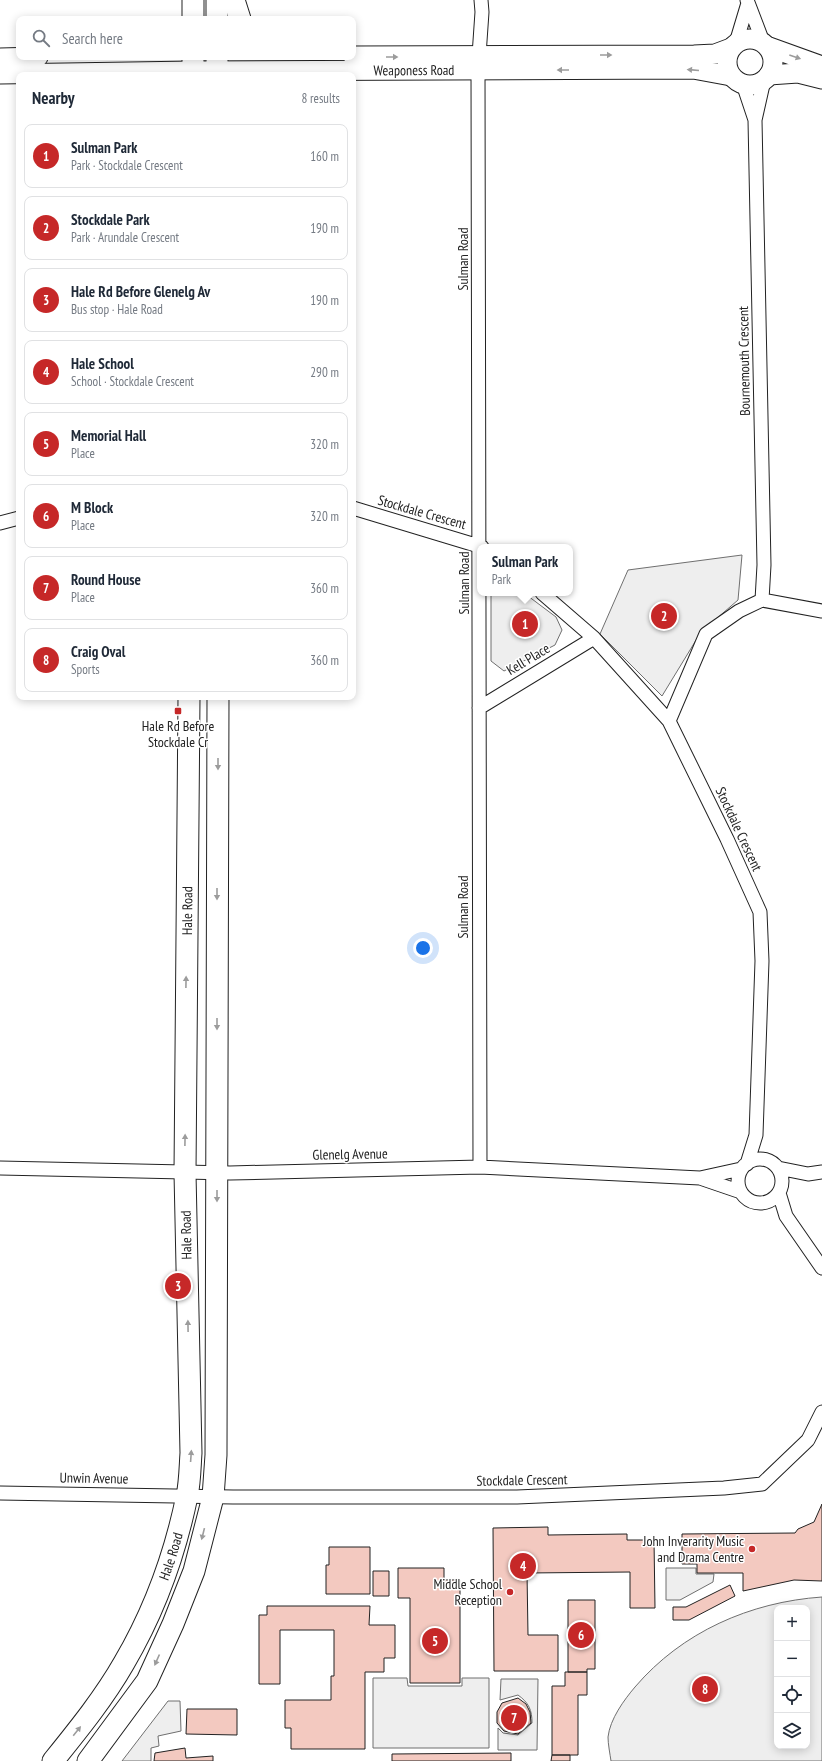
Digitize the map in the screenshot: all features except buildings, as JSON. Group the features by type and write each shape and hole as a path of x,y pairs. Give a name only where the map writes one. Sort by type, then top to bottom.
{"main road":[{"path":"193,0 193,16"},
{"path":"217,0 217,16"},
{"path":"234,0 239,16"},
{"path":"822,66 750,38 733,46 726,62 737,80 758,84 767,78 798,73 822,79"},
{"path":"766,45 773,61 767,78"},
{"name":"Weaponess Road","path":"64,72 193,68 478,63 694,55 715,54 733,46"},
{"name":"Weaponess Road","path":"356,56 478,63 693,69 737,80"},
{"path":"0,58 16,58"},
{"name":"Weaponess Road","path":"0,74 16,74"},
{"name":"Hale Road","path":"53,1761 86,1720 124,1664 150,1613 168,1565 187,1495 191,1453 185,1173 189,700"},
{"name":"Hale Road","path":"88,1761 147,1681 194,1571 213,1497 216,1447 218,700"}],"street":[{"name":"Sulman Road","path":"481,0 482,12 478,63 481,544"},
{"path":"748,2 766,45"},
{"path":"733,46 748,2"},
{"name":"Bournemouth Crescent","path":"762,600 764,565 754,120 767,78"},
{"name":"Bournemouth Crescent","path":"737,80 754,120"},
{"name":"Stockdale Crescent","path":"356,509 477,545"},
{"path":"0,523 16,519"},
{"name":"Sulman Road","path":"480,596 479,708 480,1167"},
{"name":"Stockdale Crescent","path":"545,596 594,638 668,721 727,839 760,912 762,961 756,1135 744,1166"},
{"path":"668,721 706,634 739,611 762,600 822,611"},
{"name":"Kell Place","path":"479,708 594,638"},
{"name":"Stockdale Crescent","path":"756,1135 765,1160"},
{"name":"Glenelg Avenue","path":"700,1178 744,1166 756,1159 765,1160"},
{"path":"765,1160 769,1161 778,1168 782,1176 780,1191 786,1216 822,1268"},
{"path":"740,1192 738,1178 744,1166"},
{"name":"Glenelg Avenue","path":"0,1168 217,1173 480,1167 700,1178 740,1192 751,1202 761,1204"},
{"path":"778,1168 808,1174 822,1172"},
{"path":"761,1204 773,1199 780,1191 808,1174"},
{"path":"761,1204 786,1216"},
{"name":"Stockdale Crescent","path":"187,1495 213,1497 517,1497 724,1488 762,1484 808,1440 822,1412"},
{"name":"Unwin Avenue","path":"0,1493 187,1495"}],"shaded area":[{"path":"742,555 738,600 701,632 662,696 600,634 628,570"},
{"path":"491,596 528,596 556,617 562,630 555,645 504,671 491,661"},
{"path":"666,1568 696,1568 696,1574 714,1574 713,1582 680,1600 666,1600"},
{"path":"822,1597 822,1761 611,1761 608,1737 612,1723 622,1704 631,1692 654,1668 674,1650 719,1623 769,1605"},
{"path":"373,1678 407,1678 408,1686 462,1686 462,1678 489,1678 489,1748 373,1748"},
{"path":"501,1679 538,1679 537,1750 498,1750 498,1728 503,1733 518,1735 532,1723 529,1707 518,1695 500,1700"},
{"path":"168,1701 180,1701 181,1731 158,1736 159,1746 151,1748 151,1761 122,1761"}],"place":[{"name":"Stockdale Park","path":"664,616"},
{"name":"Sulman Park","path":"525,624"},
{"name":"Hale Rd Before Stockdale Cr","path":"178,711"},
{"name":"Hale Rd Before Glenelg Av","path":"178,1286"},
{"name":"John Inverarity Music and Drama Centre","path":"752,1549"},
{"name":"Hale School","path":"523,1566"},
{"name":"Middle School Reception","path":"510,1592"},
{"name":"M Block","path":"581,1635"},
{"name":"Memorial Hall","path":"435,1641"},
{"name":"Craig Oval","path":"705,1689"},
{"name":"Round House","path":"514,1718"}]}
